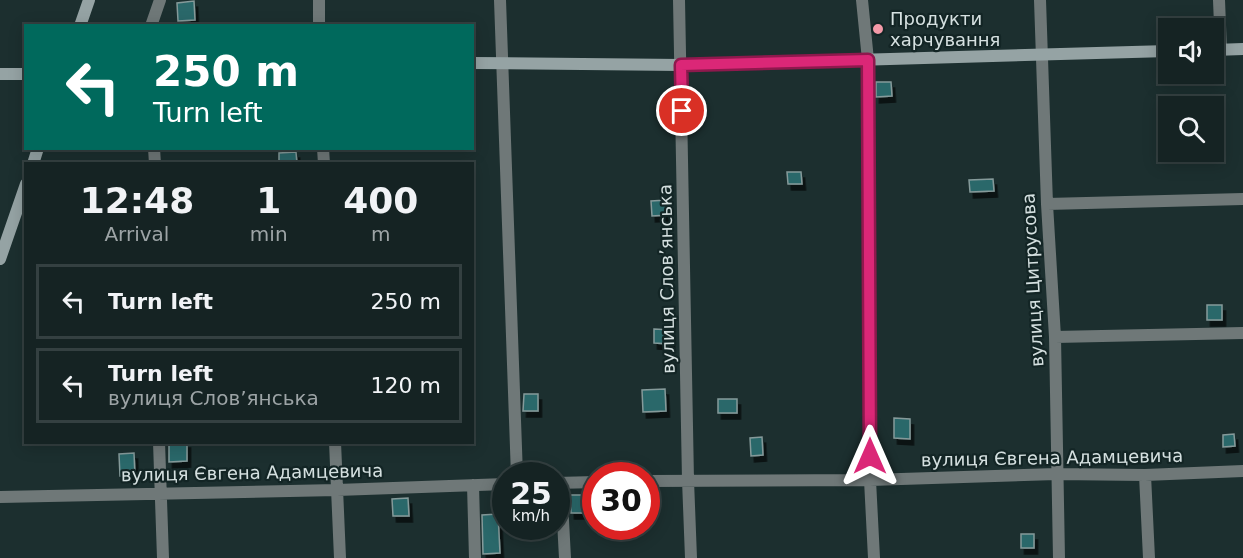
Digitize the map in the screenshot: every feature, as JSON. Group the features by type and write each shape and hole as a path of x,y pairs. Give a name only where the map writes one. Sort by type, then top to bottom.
{"main road":[{"path":"81,24 89,0"},
{"path":"1224,50 1243,49"},
{"path":"474,63 681,65 1158,51"},
{"path":"0,74 24,74"},
{"path":"0,259 24,190"}],"street":[{"path":"152,24 160,0"},
{"path":"319,0 320,24"},
{"path":"500,0 516,462"},
{"name":"вулиця Слов’янська","path":"679,0 691,558"},
{"path":"862,0 868,60 870,480 874,558"},
{"name":"вулиця Цитрусова","path":"1040,0 1040,54 1055,337 1059,558"},
{"path":"1218,0 1218,18"},
{"path":"1047,204 1243,199"},
{"path":"1055,337 1243,333"},
{"path":"159,444 162,558"},
{"path":"335,444 340,558"},
{"name":"вулиця Євгена Адамцевича","path":"660,481 870,480 1243,471"},
{"path":"1145,475 1149,558"},
{"name":"вулиця Євгена Адамцевича","path":"0,497 492,485"},
{"path":"473,486 475,558"},
{"path":"564,540 565,558"}],"building":[{"path":"194,1 195,20 178,21 177,3"},
{"path":"876,82 891,82 892,96 876,97"},
{"path":"296,152 297,162 279,162 279,153"},
{"path":"787,172 801,172 802,184 788,184"},
{"path":"993,179 994,191 970,192 969,180"},
{"path":"667,200 668,215 652,216 651,201"},
{"path":"1207,305 1222,305 1222,320 1207,320"},
{"path":"654,329 671,330 671,344 654,343"},
{"path":"665,389 666,411 643,412 642,390"},
{"path":"524,394 538,394 538,411 523,411"},
{"path":"718,399 737,399 737,413 718,413"},
{"path":"894,418 910,419 910,439 894,438"},
{"path":"1234,434 1235,446 1223,447 1223,435"},
{"path":"762,437 763,455 751,456 750,438"},
{"path":"169,444 187,444 187,461 169,462"},
{"path":"134,453 135,476 120,476 119,454"},
{"path":"570,495 582,495 582,513 571,513"},
{"path":"408,498 409,516 393,516 392,499"},
{"path":"492,514 492,540 499,540 500,553 483,554 482,515"},
{"path":"1021,534 1034,534 1034,548 1021,548"}],"place":[{"name":"Продукти харчування","path":"878,29"}],"route":[{"path":"682,111 681,65 868,60 870,456"}]}
